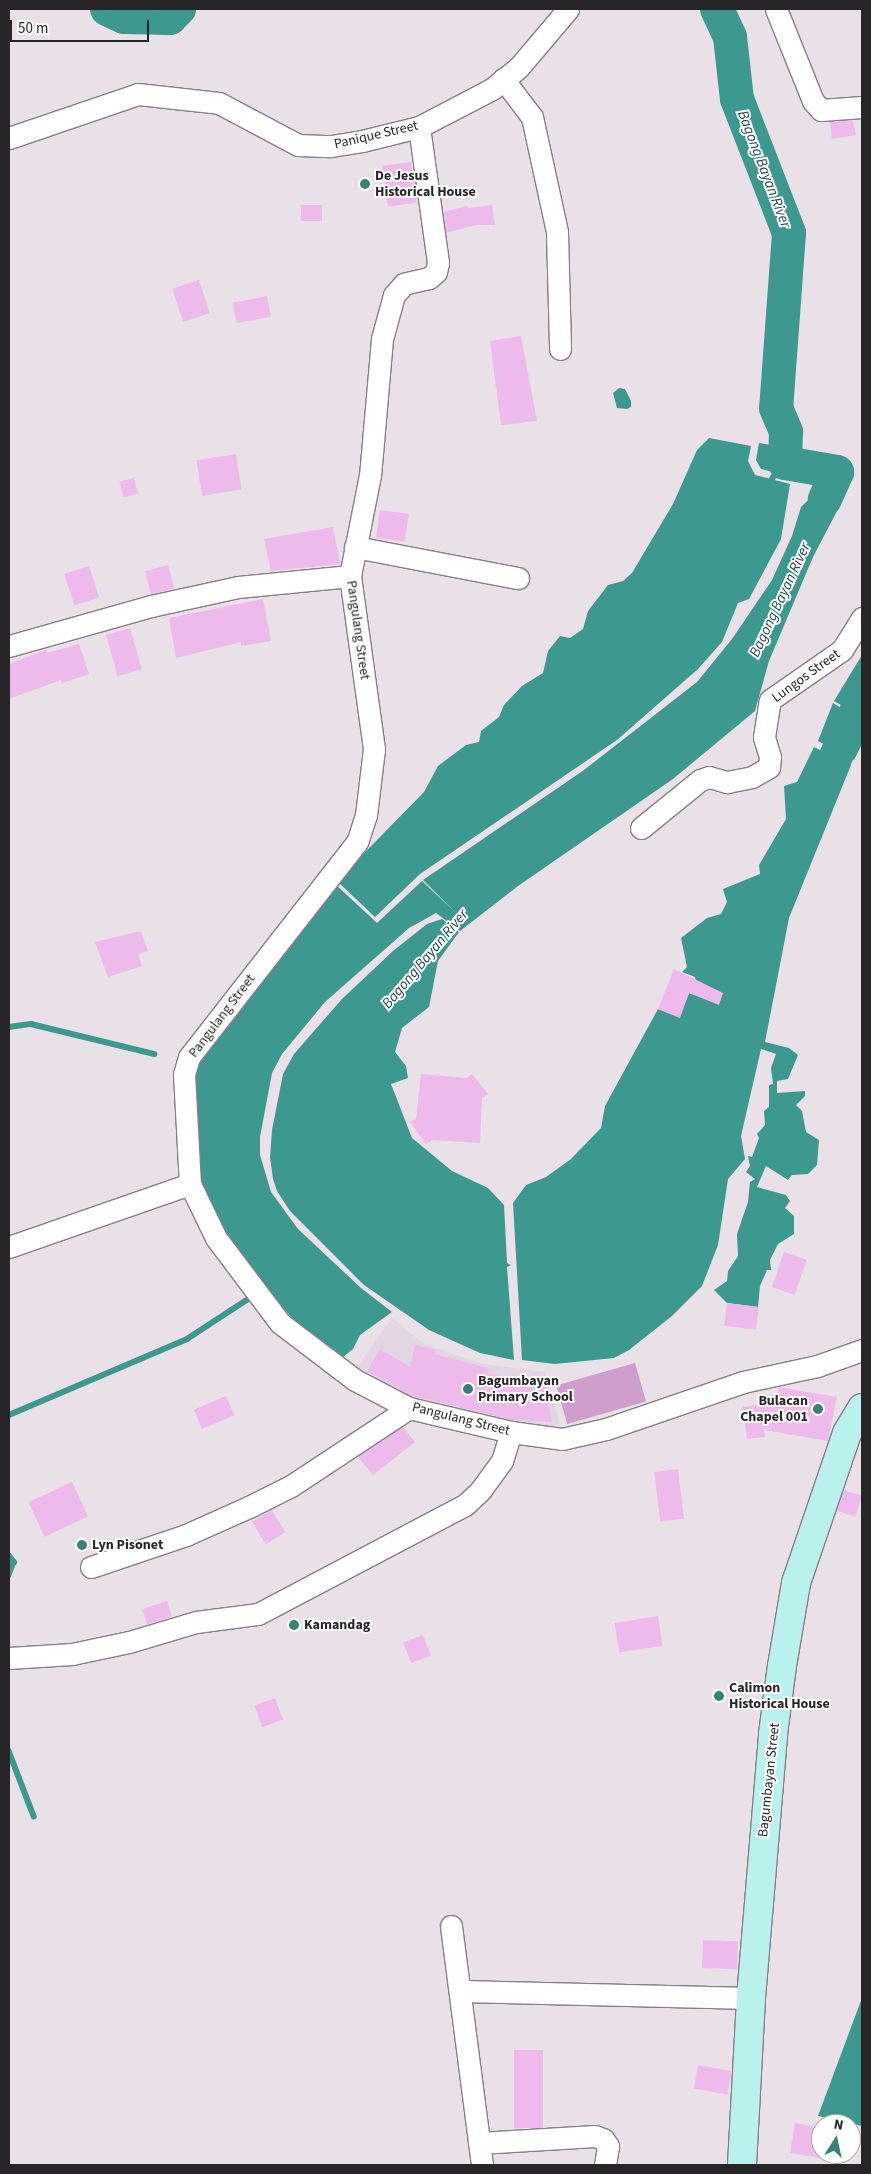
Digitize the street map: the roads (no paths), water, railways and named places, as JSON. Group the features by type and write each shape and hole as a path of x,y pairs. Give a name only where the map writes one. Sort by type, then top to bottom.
{"main road":[{"name":"Bagumbayan Street","path":"742,2165 750,1998 773,1734 796,1584 847,1433 862,1408"}],"street":[{"name":"Panique Street","path":"9,138 138,94 219,103 298,145 331,146 419,127 504,79 519,67 568,9"},
{"path":"776,9 814,101 821,110 862,107"},
{"path":"504,79 532,117 558,232 560,350"},
{"name":"Pangulang Street","path":"419,127 438,263 436,272 430,278 404,284 394,294 382,339 370,475 350,576 374,749 366,815 357,842 189,1057 184,1074 190,1184 216,1238 280,1323 355,1380 409,1408 511,1432 562,1440 589,1434 743,1382 817,1366 862,1350"},
{"path":"355,547 518,578"},
{"path":"9,646 150,606 238,587 350,576"},
{"name":"Lungos Street","path":"641,828 700,780 709,777 726,782 752,777 769,767 770,757 764,737 770,700 842,650 862,618"},
{"path":"9,1248 190,1184"},
{"path":"91,1567 186,1535 249,1507 291,1486 409,1408"},
{"path":"9,1658 72,1654 129,1642 196,1622 258,1614 465,1505 480,1491 502,1461 511,1432"},
{"path":"451,1926 462,1991 482,2165"},
{"path":"462,1991 750,1998"},
{"path":"479,2143 595,2136 603,2139 608,2146 606,2165"}],"water":[{"path":"619,388 625,389 631,401 631,407 627,409 617,408 613,393"},
{"path":"709,438 751,446 748,461 755,475 790,484 781,539 749,599 738,603 722,642 698,669 617,740 420,874 375,917 337,881 424,792 438,766 466,745 479,742 481,731 499,717 504,705 522,686 543,673 548,651 560,636 570,638 583,629 588,611 608,585 623,581 632,573 673,504 697,450"},
{"path":"759,443 796,449 801,468 791,476 761,469 756,460"},
{"path":"829,459 842,467 833,495 837,511 813,557 769,661 755,711 673,779 518,886 460,931 436,913 409,928 325,1002 282,1054 272,1073 260,1137 260,1155 271,1192 298,1229 361,1288 392,1312 360,1335 353,1349 336,1363 280,1305 218,1228 194,1160 188,1063 334,883 377,923 422,881 455,912 423,880 584,770 697,682 732,639 772,580 792,536 801,507 829,480 821,470"},
{"path":"862,655 862,717 834,701"},
{"path":"833,703 862,721 862,744 854,760 818,741"},
{"path":"814,747 851,765 789,918 765,1042 789,1048 798,1055 788,1079 777,1081 777,1093 805,1091 805,1096 796,1105 802,1111 806,1132 819,1140 817,1165 808,1174 792,1175 788,1180 766,1166 757,1187 786,1195 790,1201 785,1208 794,1216 794,1234 778,1244 770,1260 771,1270 767,1270 760,1286 758,1307 727,1303 714,1290 727,1281 728,1271 738,1256 737,1234 748,1202 750,1182 755,1179 746,1172 750,1166 748,1156 752,1157 759,1138 757,1134 765,1125 764,1111 769,1107 769,1085 773,1084 771,1068 776,1054 761,1049 741,1136 745,1159 728,1179 718,1245 702,1286 672,1316 629,1350 614,1358 555,1364 522,1360 513,1203 526,1185 546,1177 571,1159 601,1128 605,1106 658,1009 679,1017 689,993 698,996 695,977 682,972 687,967 681,938 707,918 721,914 727,902 723,889 760,874 759,865 786,819 784,786 797,782"},
{"path":"442,919 459,932 438,961 429,1007 402,1028 395,1052 406,1066 408,1078 391,1084 412,1138 452,1171 488,1188 504,1205 507,1263 511,1265 507,1267 514,1360 480,1353 429,1330 364,1285 290,1211 277,1191 273,1179 270,1157 272,1130 283,1074 294,1054 342,999 393,951 427,924"},
{"path":"862,1998 862,2126 861,2114 819,2114"}],"waterway":[{"name":"Bagong Bayan River","path":"107,9 124,17 170,18 179,9"},
{"name":"Bagong Bayan River","path":"717,9 730,37 737,99 789,233 776,408 786,432 785,463 837,472 825,499"},
{"path":"772,479 779,468"},
{"name":"Bagong Bayan River","path":"816,800 862,699"},
{"path":"9,1027 31,1024 154,1054"},
{"path":"9,1415 187,1339 253,1296"},
{"path":"9,1555 14,1562 9,1575"},
{"path":"9,1751 34,1816"}],"place":[{"name":"De Jesus Historical House","path":"365,184"},
{"name":"Bagumbayan Primary School","path":"468,1389"},
{"name":"Bulacan Chapel 001","path":"818,1409"},
{"name":"Lyn Pisonet","path":"82,1545"},
{"name":"Kamandag","path":"294,1625"},
{"name":"Calimon Historical House","path":"719,1696"}]}
